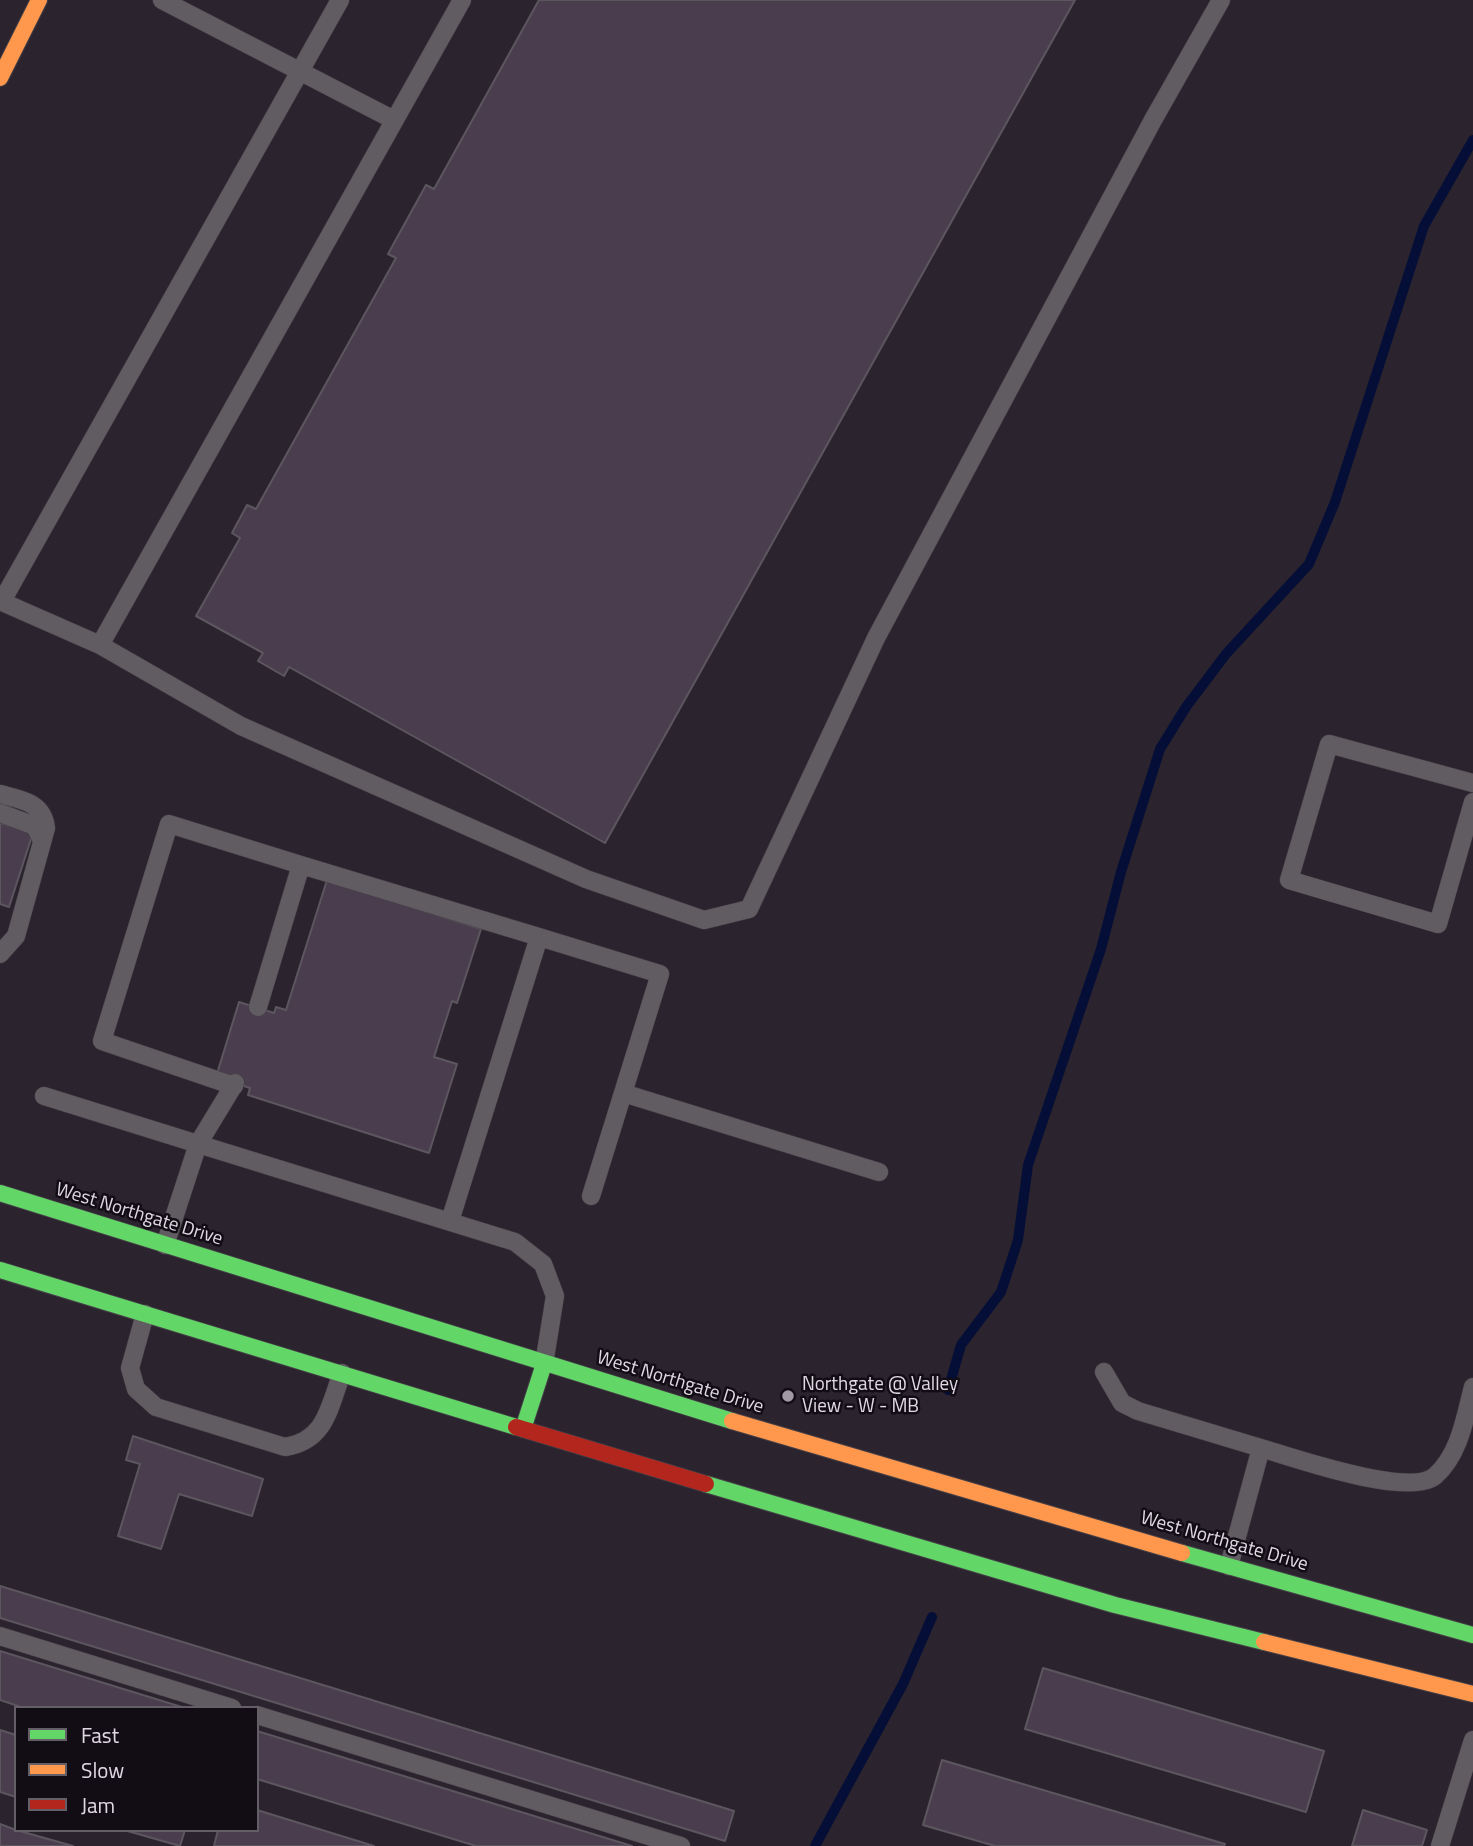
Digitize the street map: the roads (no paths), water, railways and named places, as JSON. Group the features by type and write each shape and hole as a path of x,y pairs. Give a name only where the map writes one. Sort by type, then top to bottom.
{"main road":[{"path":"0,78 39,0"},
{"name":"West Northgate Drive","path":"0,1193 544,1364 972,1493 1473,1635"},
{"path":"0,1270 1115,1605 1473,1694"},
{"path":"523,1429 544,1364"}],"lane":[{"path":"162,0 301,69 394,120"},
{"path":"340,0 1,601 100,645 241,726 586,879 704,920 749,909 876,638 1146,132 1221,0"},
{"path":"100,645 462,0"},
{"path":"1473,783 1329,744 1289,880 1438,924 1473,802"},
{"path":"0,794 34,804 44,814 46,828 16,936 0,954"},
{"path":"0,814 35,826 42,841"},
{"path":"165,1245 198,1144 234,1085 102,1041 169,824 660,974 591,1196"},
{"path":"258,1007 301,865"},
{"path":"450,1221 539,936"},
{"path":"624,1093 879,1171"},
{"path":"44,1096 515,1242 543,1264 555,1296 544,1364"},
{"path":"145,1314 130,1368 136,1389 156,1406 285,1447 303,1444 320,1430 342,1373"},
{"path":"1104,1372 1122,1403 1138,1411 1374,1479 1412,1483 1434,1477 1452,1453 1473,1387"},
{"path":"1229,1566 1261,1448"},
{"path":"0,1636 226,1706"},
{"path":"259,1717 681,1846"},
{"path":"1440,1846 1473,1740"}],"waterway":[{"path":"948,1390 961,1345 1001,1292 1018,1240 1028,1165 1101,949 1121,872 1160,749 1186,707 1226,654 1309,564 1335,502 1424,226 1473,140"},
{"path":"815,1846 903,1684 932,1617"}],"place":[{"name":"Northgate @ Valley View - W - MB","path":"788,1396"}]}
